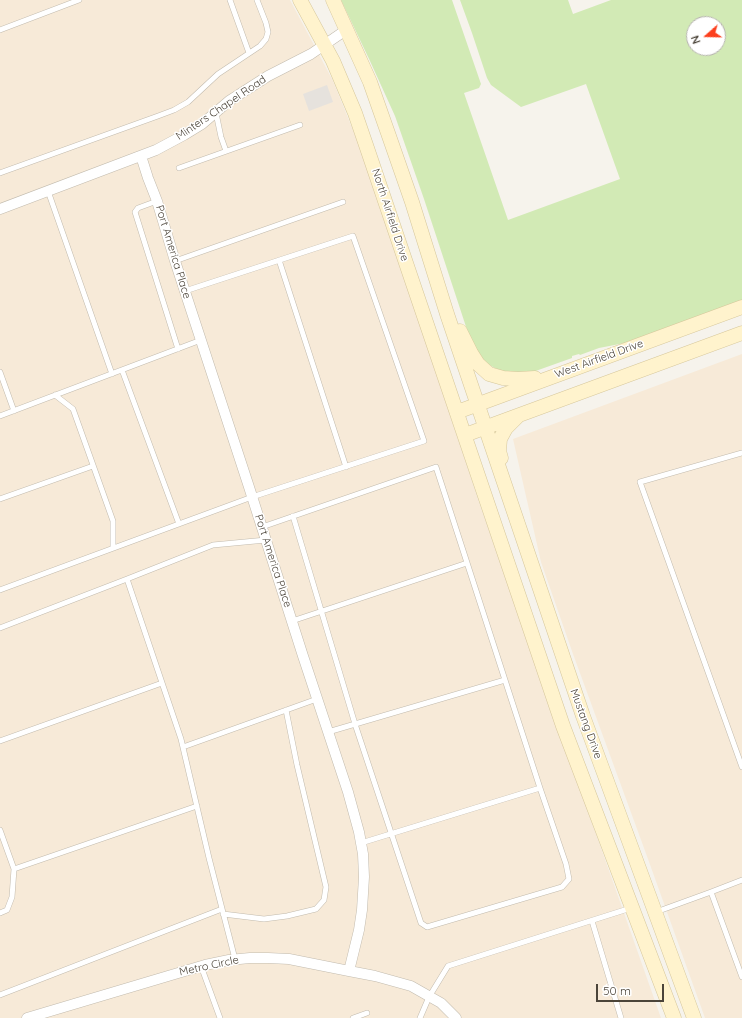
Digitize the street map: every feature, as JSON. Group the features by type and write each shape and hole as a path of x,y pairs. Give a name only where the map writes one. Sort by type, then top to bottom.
{"main road":[{"name":"North Airfield Drive","path":"300,0 333,62 355,113 465,435"},
{"path":"333,0 370,82 412,202 485,428"},
{"path":"435,276 471,353 478,364 489,374 503,378 518,379 554,376"},
{"name":"West Airfield Drive","path":"457,412 742,307"},
{"path":"465,435 742,332"},
{"path":"518,415 506,428 500,439 499,451 525,547"},
{"name":"Mustang Drive","path":"485,428 583,716 694,1018"},
{"name":"Mustang Drive","path":"465,435 563,726 674,1018"}],"street":[{"name":"Minters Chapel Road","path":"0,209 156,150 202,124 229,101 268,76 311,54 346,30"},
{"name":"Port America Place","path":"141,156 158,201 175,261 348,792 363,854 364,877 362,910 350,971"},
{"name":"Metro Circle","path":"27,1018 52,1014 201,966 235,959 262,958 289,959 375,976 411,986 441,1003 456,1018"}],"lane":[{"path":"0,30 79,0"},
{"path":"230,0 249,53"},
{"path":"0,173 174,110 188,102 218,74 260,46 266,39 268,32 266,23 257,0"},
{"path":"216,113 221,137 226,151"},
{"path":"179,168 300,125"},
{"path":"48,191 112,374"},
{"path":"158,201 138,208 135,212 178,349"},
{"path":"175,261 343,202"},
{"path":"0,590 252,497 424,441 353,236 185,291"},
{"path":"279,260 346,467"},
{"path":"0,416 201,340"},
{"path":"122,370 179,524"},
{"path":"0,372 14,411"},
{"path":"56,395 73,409 113,521 113,548"},
{"path":"742,452 640,482 742,767"},
{"path":"0,499 93,466"},
{"path":"262,527 293,516 436,467 566,864 569,879 562,886 427,927 421,923 356,724 293,516"},
{"path":"0,628 213,545 266,540"},
{"path":"292,621 467,563"},
{"path":"126,579 181,739 235,959"},
{"path":"328,732 505,680"},
{"path":"0,740 162,683"},
{"path":"183,747 317,699"},
{"path":"0,995 222,911 264,919 287,916 316,909 324,900 326,887 297,765 286,710"},
{"path":"361,844 540,788"},
{"path":"14,869 197,806"},
{"path":"0,830 14,869 12,897 7,910 0,913"},
{"path":"655,912 742,880"},
{"path":"711,892 742,978"},
{"path":"420,1018 429,996 448,966 632,908"},
{"path":"592,921 621,1018"},
{"path":"201,966 220,1018"},
{"path":"353,1018 367,1013"}],"shaded area":[{"path":"0,0 290,0 333,81 366,162 480,505 661,1018 0,1018"},
{"path":"327,85 333,102 309,111 303,94"},
{"path":"742,354 742,1018 705,1018 541,562 513,439"}],"green space":[{"path":"341,0 452,0 481,84 479,88 464,93 508,220 620,179 586,84 521,107 491,85 487,78 460,0 568,0 573,14 611,0 742,0 742,302 630,342 599,348 580,355 572,356 572,358 530,373 504,373 484,362 472,345 395,116"}]}
